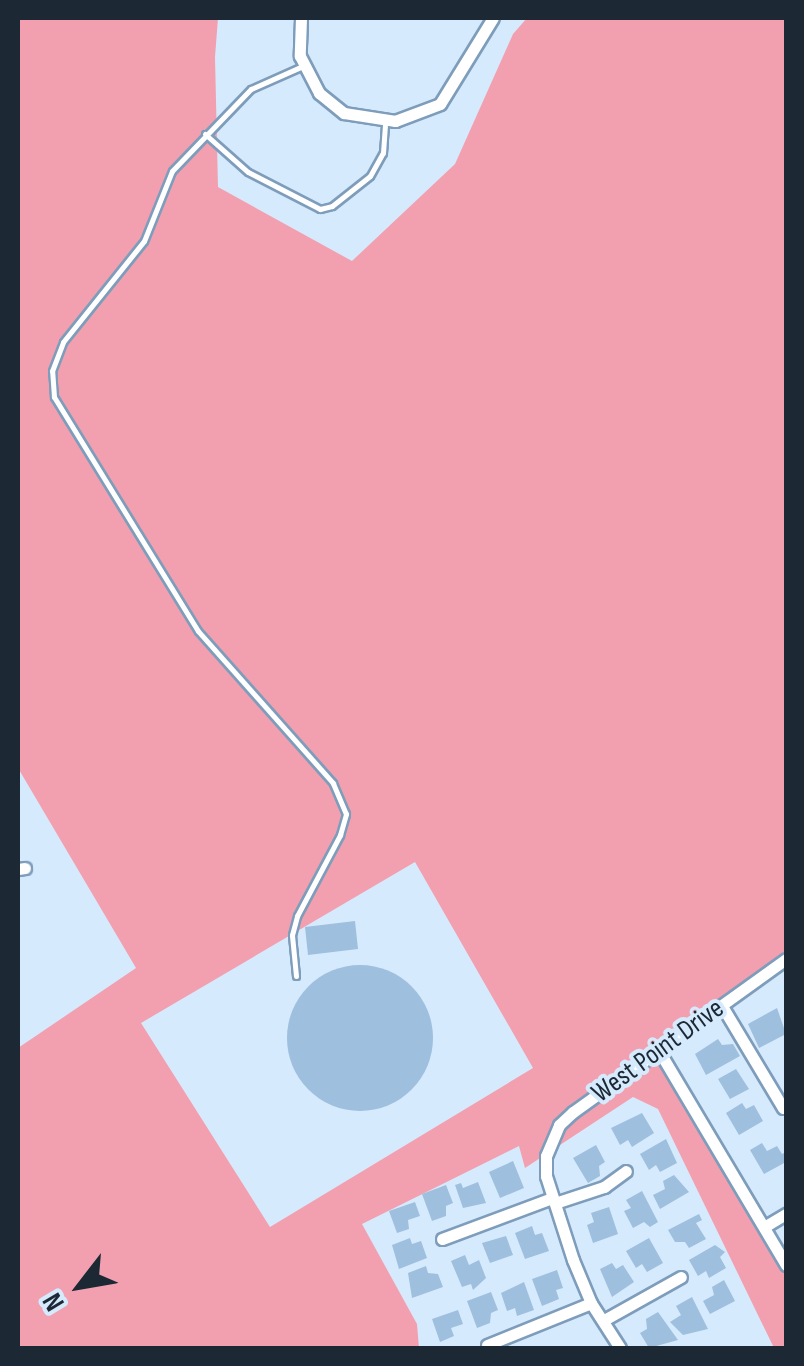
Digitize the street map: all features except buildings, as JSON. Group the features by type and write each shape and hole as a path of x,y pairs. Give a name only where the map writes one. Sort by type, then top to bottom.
{"street":[{"path":"302,18 298,37 304,66 319,93 344,112 385,121 440,104 493,18"},
{"name":"West Point Drive","path":"554,1201 546,1156 559,1125 786,959"},
{"path":"722,1006 783,1108"},
{"path":"659,1052 786,1265"},
{"path":"442,1239 604,1188 626,1171"},
{"path":"554,1201 591,1303 620,1348"},
{"path":"764,1227 786,1214"},
{"path":"604,1320 681,1277"},
{"path":"487,1346 591,1303"}],"lane":[{"path":"296,976 292,935 296,916 340,835 346,814 333,783 198,631 54,397 52,371 63,342 144,241 172,171 251,89 304,66"},
{"path":"205,134 248,172 320,209 332,206 377,166 385,121"}],"shaded area":[{"path":"18,18 218,18 218,187 352,261 455,164 513,34 527,18 786,18 786,954 659,1052 786,1264 786,1348 774,1348 658,1109 633,1097 525,1168 519,1146 362,1224 417,1324 419,1348 18,1348 18,1048 136,968 18,768","holes":["415,862 533,1068 270,1227 141,1023"]}]}
